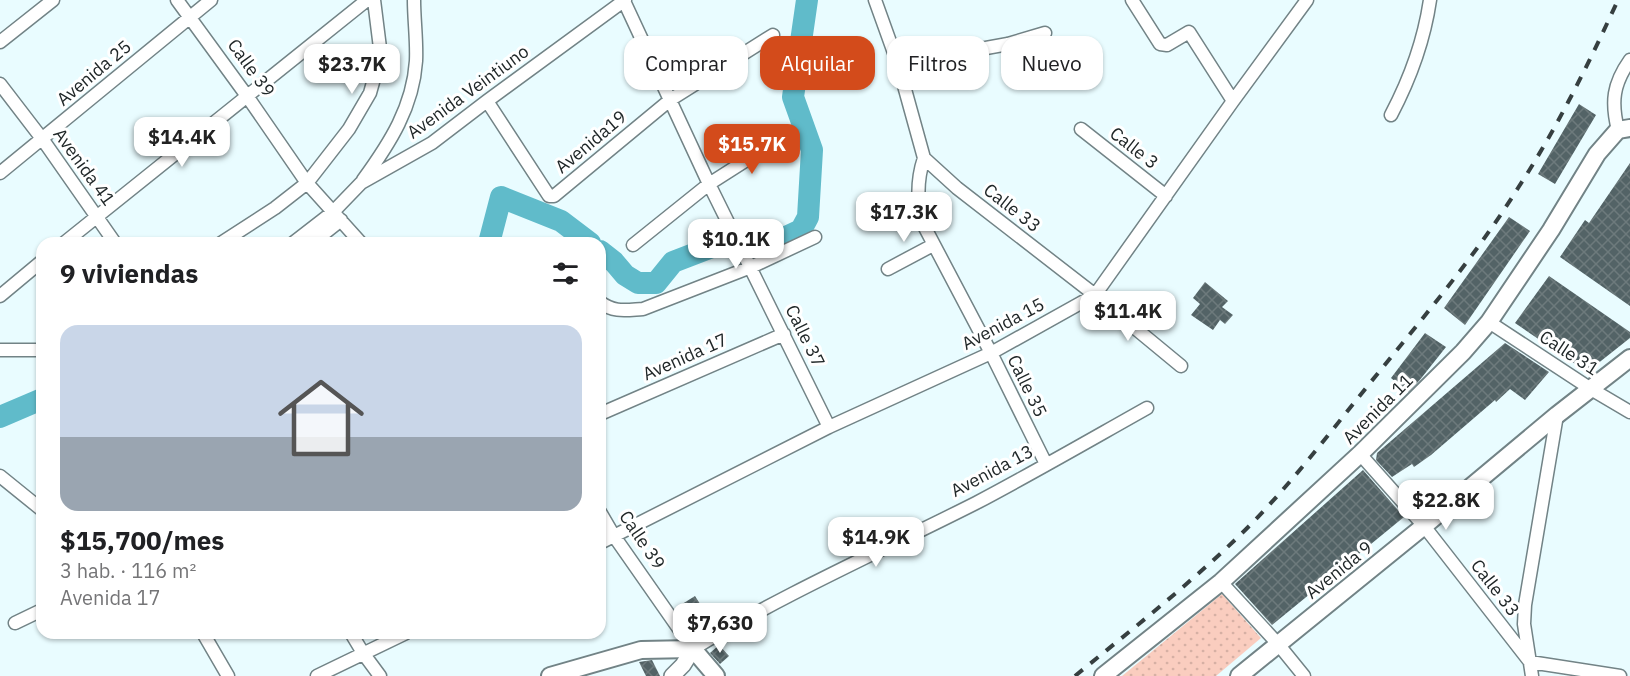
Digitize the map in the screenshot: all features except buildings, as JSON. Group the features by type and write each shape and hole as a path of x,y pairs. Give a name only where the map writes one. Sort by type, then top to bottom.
{"main road":[{"name":"Avenida 11","path":"1103,676 1221,582 1360,454 1463,352 1489,322 1551,230 1597,154 1624,129"},
{"name":"Avenida 9","path":"1239,676 1557,415 1630,358"},
{"path":"550,676 641,650 693,649"},
{"name":"Calle 39","path":"693,649 716,676"}],"street":[{"path":"0,42 53,0"},
{"name":"Calle 39","path":"177,0 307,183 356,237"},
{"name":"Avenida 25","path":"0,173 211,0"},
{"path":"71,237 367,0"},
{"path":"230,237 275,208 307,183 349,129 370,93 377,68 380,48 374,0"},
{"path":"361,183 401,121 409,97 416,61 414,0"},
{"name":"Avenida Veintiuno","path":"337,216 361,183 432,143 624,0"},
{"name":"Calle 37","path":"624,0 709,184 829,427"},
{"path":"875,0 888,36"},
{"path":"1132,0 1160,44 1167,45 1189,32 1233,101"},
{"name":"Avenida 15","path":"606,540 829,427 991,353 1095,295 1307,0"},
{"path":"1391,115 1405,89 1417,55 1430,0"},
{"path":"989,47 1045,33"},
{"name":"Avenida19","path":"487,101 549,196 557,195 670,100 773,35"},
{"path":"1624,129 1614,113 1616,89 1620,74 1630,60"},
{"name":"Avenida 41","path":"0,84 43,140 111,237"},
{"path":"905,90 924,158"},
{"name":"Calle 3","path":"1081,129 1166,196"},
{"path":"633,245 709,184 778,140"},
{"name":"Calle 35","path":"924,158 919,173 919,209 922,222 1046,464"},
{"name":"Calle 33","path":"924,158 957,188 1095,295 1181,366"},
{"path":"302,237 337,216"},
{"path":"318,237 337,216"},
{"path":"606,307 609,309 643,309 751,267 815,237"},
{"path":"888,268 933,245"},
{"path":"0,296 36,266"},
{"name":"Calle 31","path":"1489,322 1630,412"},
{"name":"Avenida 17","path":"606,411 784,334"},
{"path":"0,350 36,350"},
{"name":"Avenida 13","path":"672,676 683,665 693,649 742,620 976,502 1147,408"},
{"path":"1557,415 1524,606 1524,624 1530,662 1620,676"},
{"name":"Calle 33","path":"1360,454 1424,526 1530,662 1532,676"},
{"path":"0,476 36,505"},
{"name":"Calle 39","path":"606,522 693,649"},
{"path":"1221,582 1304,676"},
{"path":"15,623 36,613"},
{"path":"206,639 228,676"},
{"path":"355,639 380,676"},
{"path":"317,676 393,639"}],"shaded area":[{"path":"1222,594 1261,638 1216,676 1122,676"}],"waterway":[{"path":"767,246 801,230 808,217 812,150 793,97 807,0"},
{"path":"491,237 501,197 561,221 582,237"},
{"path":"606,256 625,275 638,283 656,283 673,262 712,247"},
{"path":"0,417 36,402"}],"railway":[{"path":"1075,676 1178,591 1255,520 1306,463 1428,312 1484,239 1532,165 1571,96 1618,0"}]}
